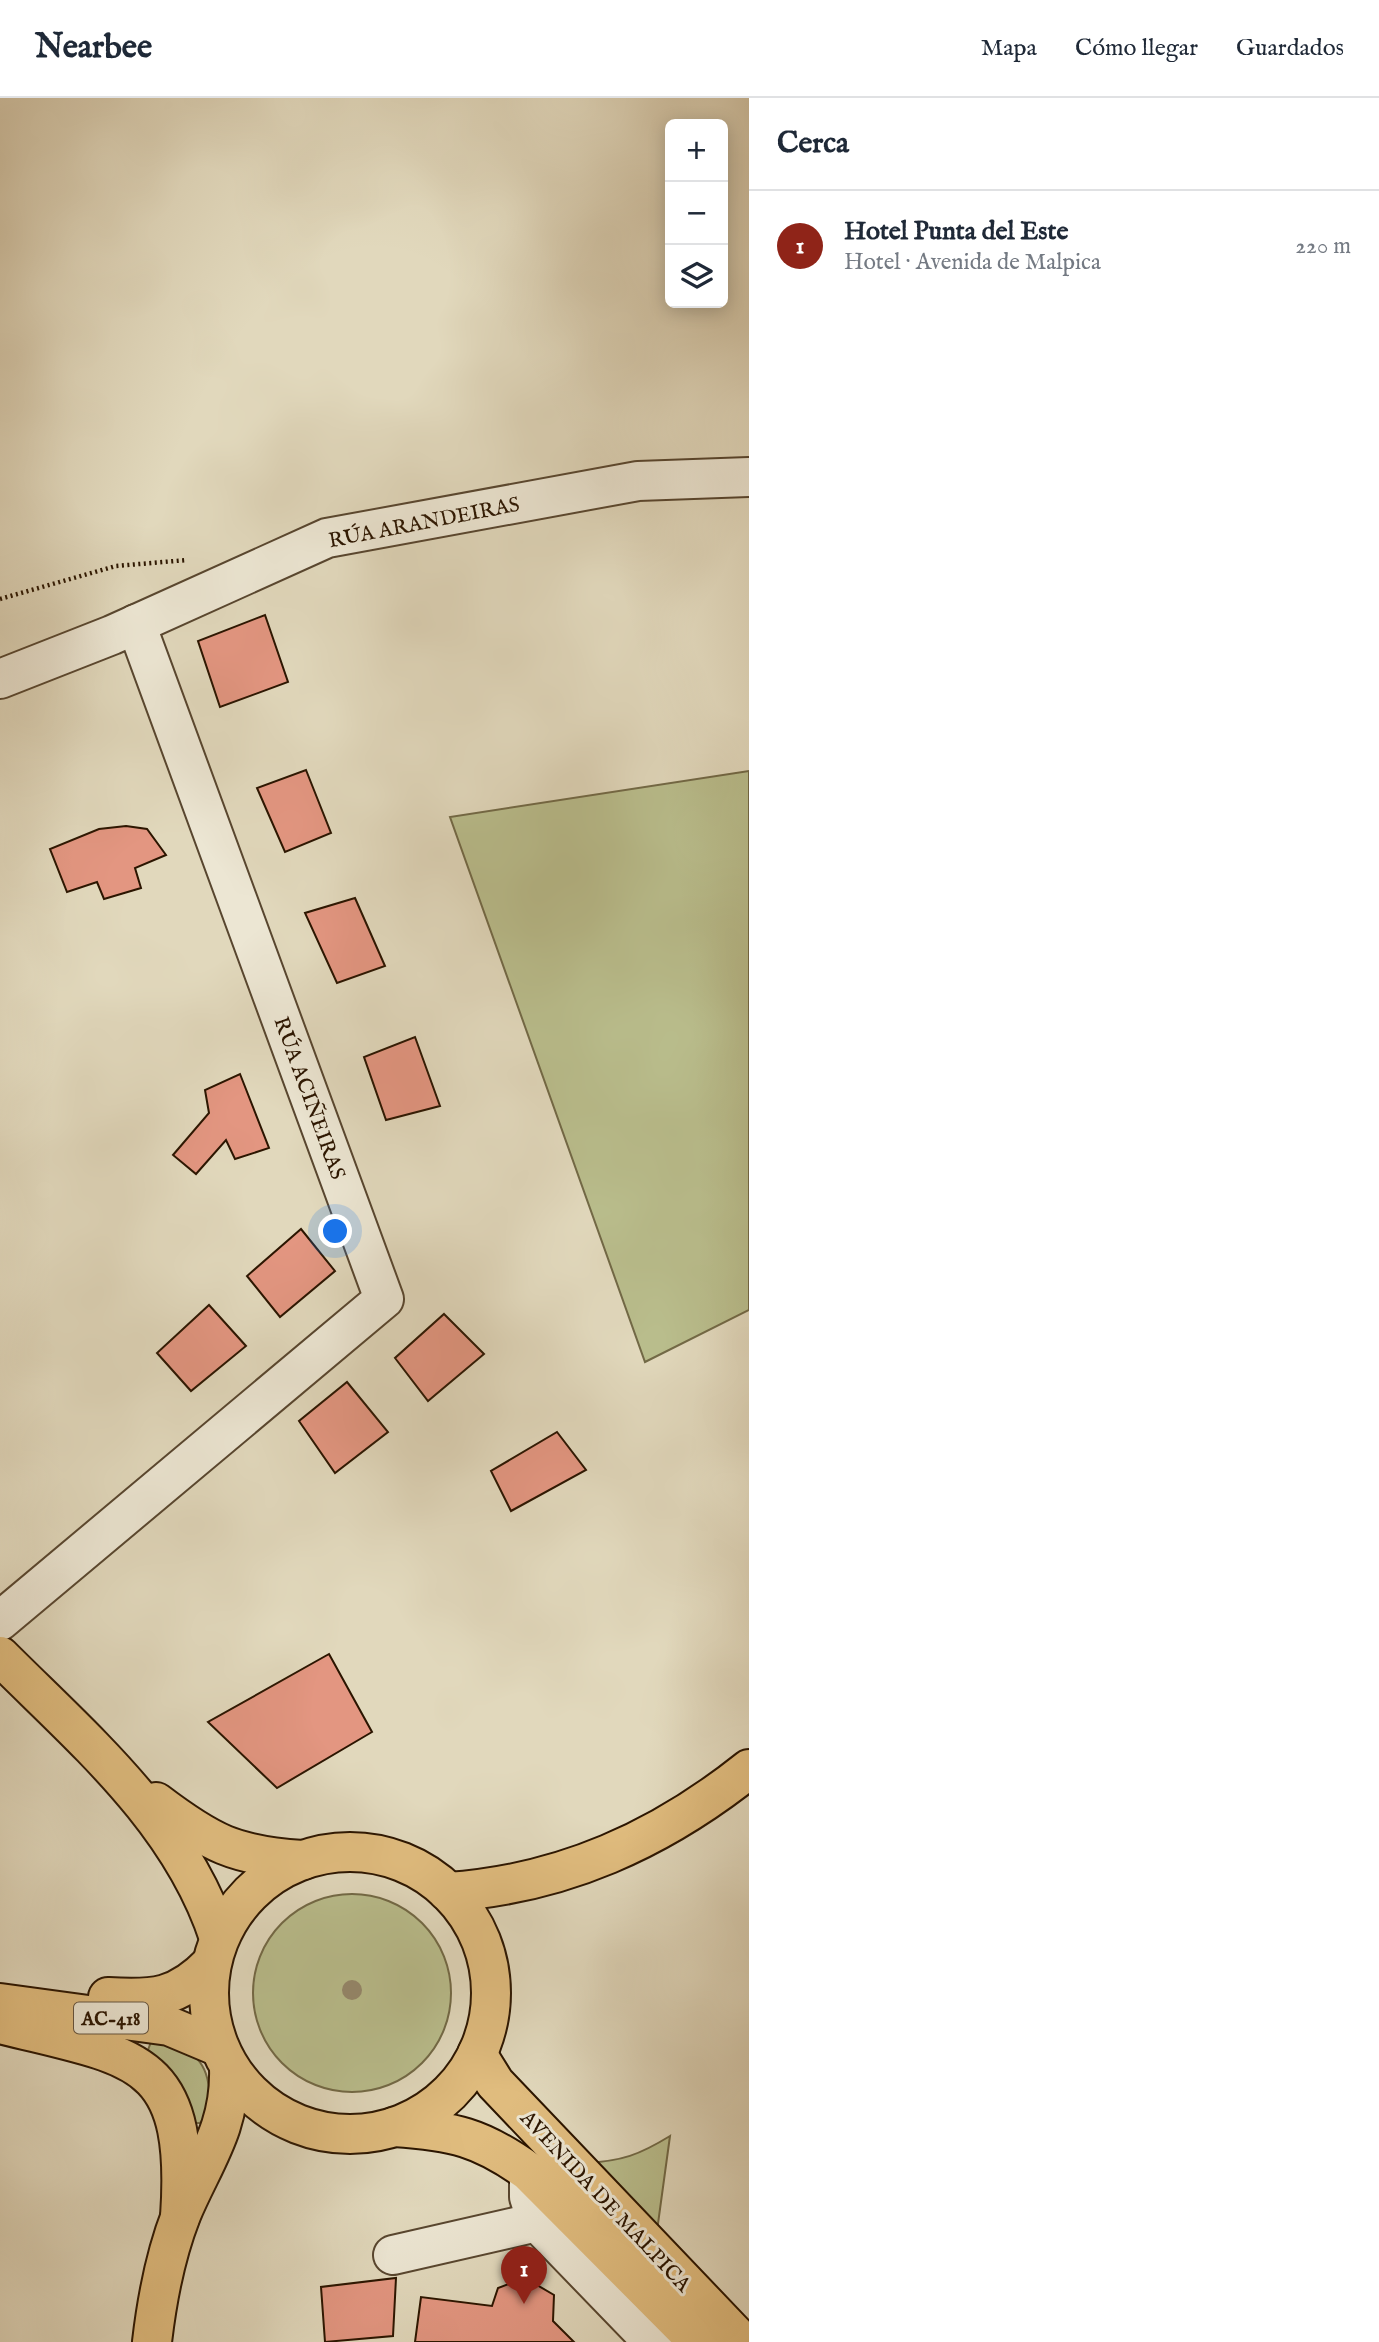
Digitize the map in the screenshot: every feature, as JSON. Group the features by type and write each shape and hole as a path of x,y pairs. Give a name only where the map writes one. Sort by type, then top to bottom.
{"main road":[{"path":"0,1656 112,1768 184,1859 209,1909 215,1951 208,2006 224,2057 228,2110 180,2217 158,2290 152,2342"},
{"path":"112,1768 214,1842 243,1854 303,1860"},
{"path":"448,1892 510,1884 564,1872 607,1856 704,1805 749,1769"},
{"path":"215,1951 239,1905 268,1878 303,1860 333,1853 365,1853 395,1859 423,1872 448,1892 476,1931 489,1968 491,1997 487,2026 477,2054 463,2078 443,2099 420,2116 394,2127 348,2134 301,2126 260,2103 224,2057"},
{"name":"AC-418","path":"0,1984 86,1996 161,1997 182,1989 215,1951"},
{"name":"AC-418","path":"0,2003 169,2026 224,2057"},
{"path":"0,2024 98,2048 130,2061 150,2075 164,2093 180,2137 180,2217"},
{"name":"AVENIDA DE MALPICA","path":"477,2054 495,2083 743,2342"},
{"name":"AVENIDA DE MALPICA","path":"394,2127 435,2130 470,2137 505,2154 529,2172 698,2342"}],"street":[{"name":"RÚA ARANDEIRAS","path":"0,679 136,624 327,538 638,481 749,477"},
{"name":"RÚA ACIÑEIRAS","path":"0,1621 384,1299 136,624"},
{"path":"529,2172 529,2197 537,2222 653,2342"},
{"path":"393,2256 537,2222"}],"path":[{"path":"0,599 116,566 164,560 200,561"}],"green space":[{"path":"749,771 749,1310 645,1362 450,817"},
{"path":"352,1894 390,1902 422,1923 443,1955 451,1993 443,2031 422,2063 390,2084 352,2092 314,2084 282,2063 261,2031 253,1993 261,1955 282,1923 314,1902"},
{"path":"151,2042 179,2048 200,2062 207,2079 209,2098 208,2108 200,2123 195,2123 164,2067 148,2050"},
{"path":"670,2136 657,2231 586,2163 630,2156"}],"building":[{"path":"265,615 288,682 220,707 198,641"},
{"path":"306,770 331,833 285,852 257,788"},
{"path":"126,826 147,829 166,855 135,868 141,888 104,899 97,882 67,892 50,849 99,829"},
{"path":"355,898 385,966 337,983 305,913"},
{"path":"415,1037 440,1106 386,1120 364,1057"},
{"path":"240,1074 269,1148 235,1159 226,1140 196,1174 173,1155 209,1113 205,1090"},
{"path":"301,1229 335,1271 280,1317 247,1276"},
{"path":"209,1305 246,1346 191,1391 157,1353"},
{"path":"444,1314 484,1354 428,1401 395,1358"},
{"path":"347,1382 388,1432 335,1473 299,1421"},
{"path":"557,1432 586,1470 511,1511 491,1471"},
{"path":"329,1654 372,1732 277,1788 208,1722"},
{"path":"396,2278 393,2336 325,2342 321,2287"},
{"path":"525,2278 554,2295 553,2321 574,2342 415,2342 421,2297 492,2306 498,2288"}],"place":[{"name":"Hotel Punta del Este","path":"524,2304"}]}
